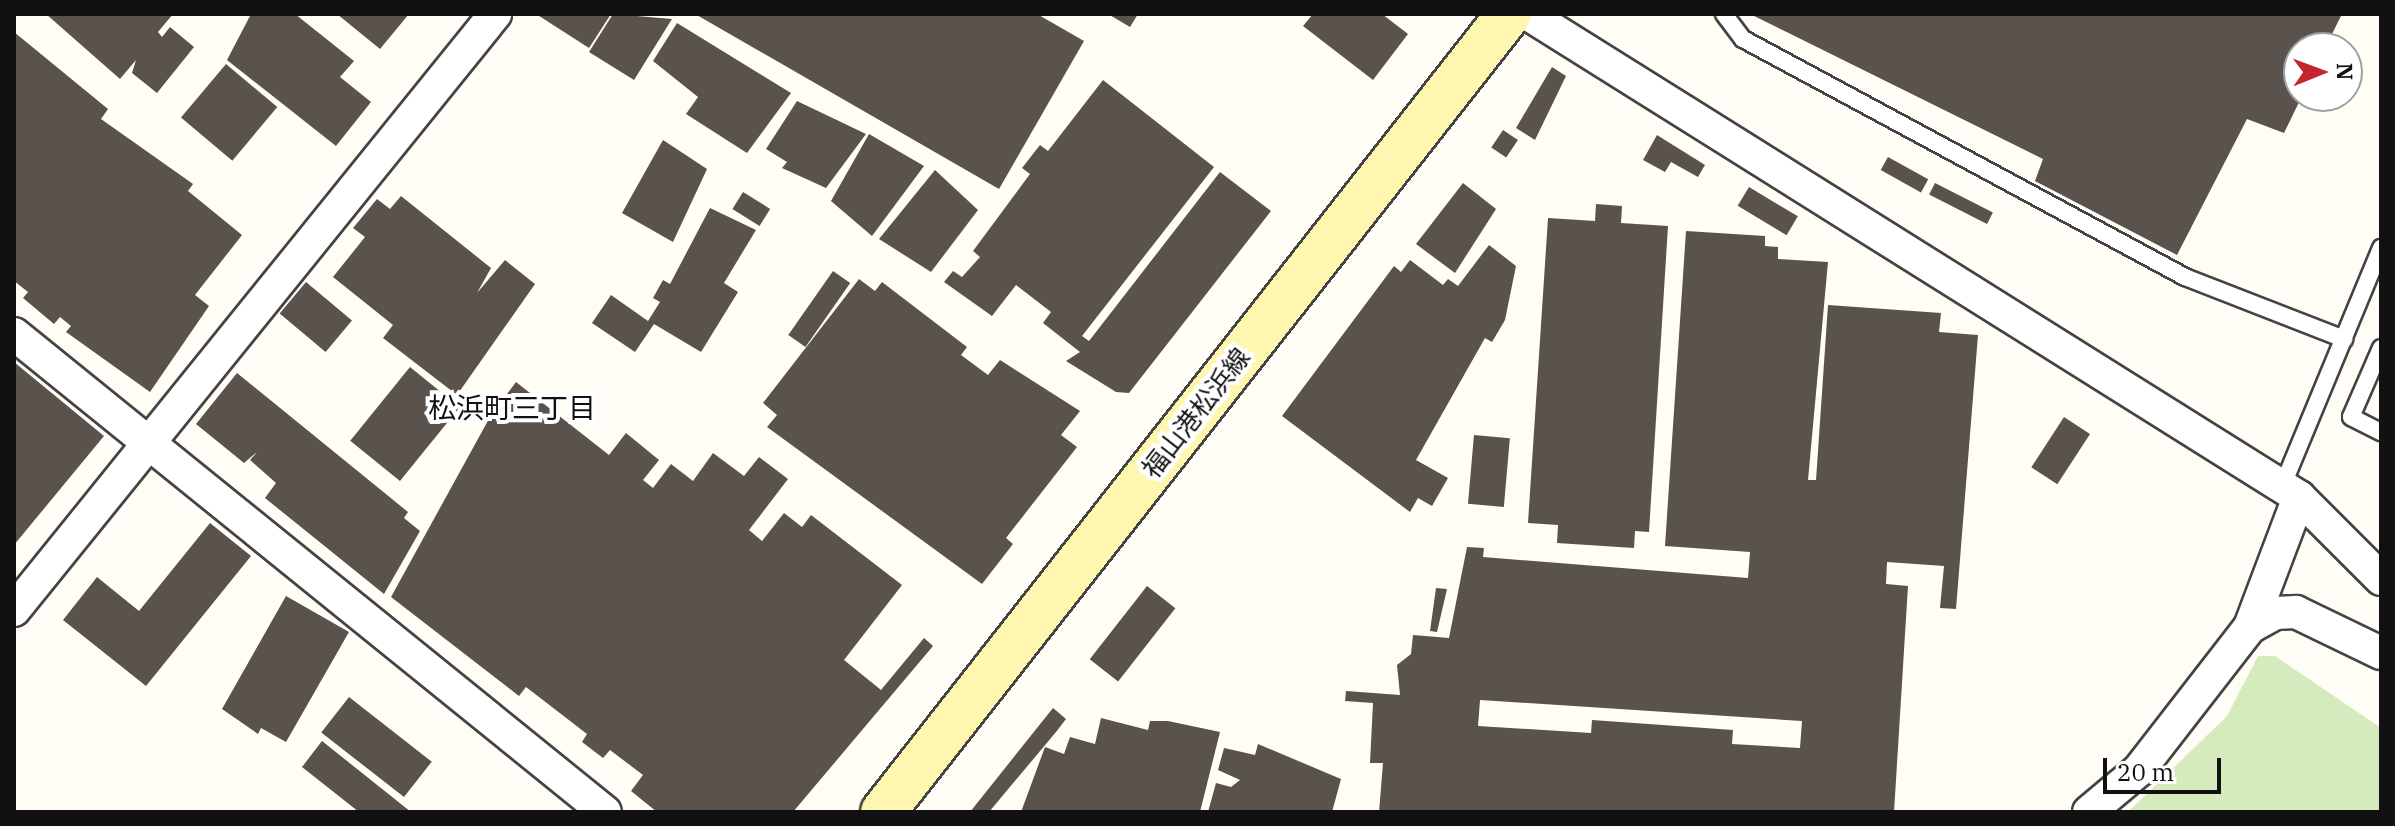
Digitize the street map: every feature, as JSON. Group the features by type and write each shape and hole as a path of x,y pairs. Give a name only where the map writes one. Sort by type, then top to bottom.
{"main road":[{"name":"福山港松浜線","path":"883,812 1509,14"}],"street":[{"path":"14,610 495,14"},
{"path":"1528,14 2291,492 2381,579"},
{"path":"14,334 605,812"},
{"path":"2089,812 2139,770 2250,627 2291,492"},
{"path":"2250,627 2275,613 2296,612 2381,653"}],"lane":[{"path":"1724,14 1743,39 2185,277 2344,339"},
{"path":"2291,492 2344,339 2380,256"},
{"path":"2381,348 2351,417 2381,432"}],"green space":[{"path":"2258,656 2275,656 2381,728 2381,812 2128,812 2227,716"}],"building":[{"path":"46,14 173,14 158,32 162,37 170,27 194,47 157,93 132,73 136,60 120,79"},
{"path":"251,14 295,14 354,61 340,77 371,102 336,146 227,60"},
{"path":"337,14 409,14 380,49"},
{"path":"536,14 611,14 589,48"},
{"path":"613,14 672,19 634,80 589,52"},
{"path":"695,14 1037,14 1084,41 999,189"},
{"path":"1108,14 1138,14 1130,27"},
{"path":"1313,14 1382,14 1408,34 1373,80 1303,26"},
{"path":"1750,14 2342,14 2333,32 2283,32 2283,112 2294,112 2284,133 2247,119 2177,255 2035,181 2043,159"},
{"path":"677,23 791,93 747,153 686,114 698,97 653,61"},
{"path":"14,32 108,109 101,119 193,184 188,191 242,235 195,295 209,306 150,392 66,332 71,326 60,317 54,324 23,298 28,292 14,281"},
{"path":"226,64 277,107 232,161 181,118"},
{"path":"1552,67 1566,76 1535,140 1516,128"},
{"path":"1103,80 1214,167 1082,336 1089,341 1220,172 1271,211 1129,393 1116,392 1066,361 1080,352 1043,323 1051,312 1016,285 992,316 944,282 953,271 962,277 980,257 973,251 1030,174 1022,168 1040,145 1048,151"},
{"path":"797,101 866,134 826,188 782,168 787,162 766,149"},
{"path":"1503,130 1518,140 1506,157 1491,147"},
{"path":"869,134 924,166 872,236 831,201"},
{"path":"1657,135 1705,165 1698,177 1671,162 1665,172 1643,160"},
{"path":"663,140 707,169 673,242 622,213"},
{"path":"1888,157 1928,179 1921,192 1881,170"},
{"path":"935,170 978,210 931,272 879,239"},
{"path":"1463,183 1496,209 1455,273 1416,244"},
{"path":"1935,183 1993,213 1987,224 1929,195"},
{"path":"1749,187 1798,216 1787,235 1738,206"},
{"path":"743,192 770,209 760,226 732,209"},
{"path":"401,196 491,268 477,293 505,260 535,284 457,395 383,338 393,325 333,277 365,237 353,228 377,199 390,209"},
{"path":"1596,204 1622,206 1621,223 1668,226 1649,532 1635,531 1634,548 1557,543 1558,525 1528,523 1548,218 1595,221"},
{"path":"710,208 756,230 724,283 738,292 701,352 654,324 635,352 592,323 611,295 648,321 660,302 653,298 663,280 670,284"},
{"path":"1686,231 1765,236 1765,246 1778,247 1778,259 1828,262 1808,480 1816,480 1828,305 1941,313 1939,332 1978,335 1956,609 1940,608 1944,566 1887,562 1886,584 1908,586 1894,812 1379,812 1383,763 1370,763 1373,703 1345,701 1346,691 1400,695 1397,665 1411,654 1413,635 1449,638 1467,547 1484,548 1483,557 1748,578 1750,552 1665,546","holes":["1480,700 1802,721 1800,748 1732,744 1733,730 1592,720 1591,733 1478,726"]},
{"path":"1489,245 1516,266 1505,320 1492,342 1485,338 1416,460 1448,478 1432,506 1418,498 1410,512 1282,416 1394,266 1401,272 1410,260 1443,285 1448,279 1458,286"},
{"path":"833,271 850,283 805,347 788,335"},
{"path":"859,279 875,291 882,282 967,347 961,355 988,375 1000,360 1080,411 1061,435 1077,447 1006,538 1013,544 982,584 767,427 777,415 763,403"},
{"path":"306,282 352,321 326,352 280,313"},
{"path":"14,362 104,436 14,545"},
{"path":"410,367 460,407 400,481 350,441"},
{"path":"237,373 408,512 404,518 420,531 384,594 265,498 276,483 250,460 257,452 244,463 196,424"},
{"path":"516,382 609,455 626,433 659,460 643,480 653,488 671,464 693,481 713,453 744,476 759,457 788,479 749,530 762,541 784,513 802,527 811,515 902,585 844,660 881,690 924,638 933,646 793,812 657,812 631,791 643,775 610,750 603,758 582,742 587,734 526,687 519,696 391,597 490,417"},
{"path":"2064,417 2090,434 2057,484 2031,467"},
{"path":"1474,435 1510,438 1504,507 1468,504"},
{"path":"210,523 251,556 146,686 63,620 97,577 139,611"},
{"path":"1147,586 1175,608 1118,681 1090,659"},
{"path":"1436,588 1447,589 1437,632 1430,631"},
{"path":"286,596 349,632 286,742 261,728 258,734 222,709"},
{"path":"349,697 432,762 404,797 321,732"},
{"path":"1053,708 1066,719 1056,732 989,812 970,812"},
{"path":"1101,718 1148,730 1150,721 1168,721 1220,732 1200,812 1021,812 1045,747 1064,754 1070,737 1095,744"},
{"path":"322,741 411,812 359,812 302,767"},
{"path":"1258,744 1341,779 1332,812 1208,812 1216,783 1231,787 1240,780 1218,770 1224,748 1255,755"}],"district":[{"name":"松浜町三丁目","path":"512,408"}]}
